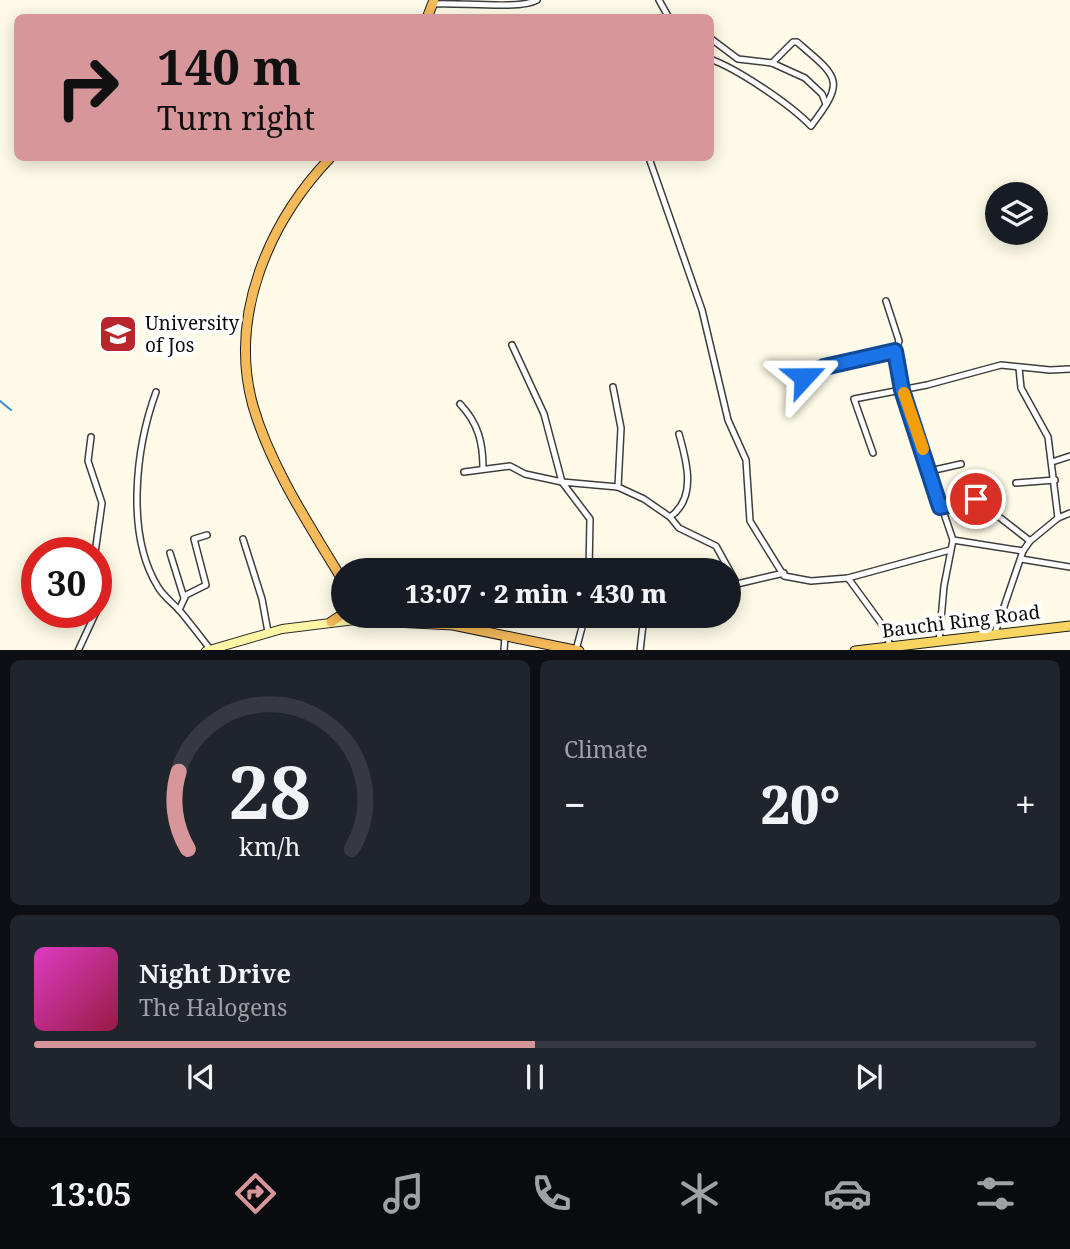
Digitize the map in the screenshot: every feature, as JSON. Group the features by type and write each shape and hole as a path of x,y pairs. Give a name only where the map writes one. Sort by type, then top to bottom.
{"highway":[{"path":"327,161 297,196 271,240 254,288 247,358 250,392 261,428 283,477 331,560"},
{"path":"467,628 574,650"}],"main road":[{"path":"208,650 268,632 331,622"},
{"name":"Bauchi Ring Road","path":"855,650 1070,626"}],"street":[{"path":"434,2 525,6 537,0"},
{"path":"714,41 738,59 772,63 809,82 822,94 826,104"},
{"path":"714,61 751,81 795,111 811,127 834,93 835,83 830,71 793,42 772,63"},
{"path":"650,161 702,310 728,419 746,460 750,521 785,576 811,581 848,578 950,550"},
{"path":"886,301 899,341 895,351 902,390 953,540 939,642"},
{"path":"512,345 544,414 562,482 590,519 589,558"},
{"path":"804,377 824,367 895,351"},
{"path":"873,453 854,399 1001,365 1070,369"},
{"path":"1020,368 1021,388 1048,438 1058,518"},
{"path":"614,387 621,428 618,487"},
{"path":"156,392 143,429 138,462 140,526 153,579 208,650"},
{"path":"460,404 469,414 483,442 483,468"},
{"path":"670,517 681,510 688,486 688,465 679,434"},
{"path":"91,437 88,461 102,503 97,537"},
{"path":"1052,462 1070,456"},
{"path":"930,471 961,464"},
{"path":"464,472 510,466 525,474 562,482 618,487 644,499 670,517 679,528 716,546 737,584 784,573"},
{"path":"1016,483 1055,480"},
{"path":"940,507 976,499 1030,541"},
{"path":"995,633 1023,551 1030,541 1058,518 1070,513"},
{"path":"179,610 184,598 206,584 194,539 207,535"},
{"path":"243,539 262,599 268,632"},
{"path":"953,540 1023,551"},
{"path":"170,553 184,598"},
{"path":"1021,559 1070,567"},
{"path":"848,578 886,631 890,647"},
{"path":"78,650 88,628"},
{"path":"574,650 581,628"},
{"path":"640,650 643,628"},
{"path":"504,650 505,636"}],"waterway":[{"path":"0,401 11,410"}],"slow traffic":[{"path":"904,393 923,449"}],"place":[{"name":"University of Jos","path":"118,334"}],"route":[{"path":"804,377 824,367 871,354 895,351 902,390 940,507 976,499"}]}
